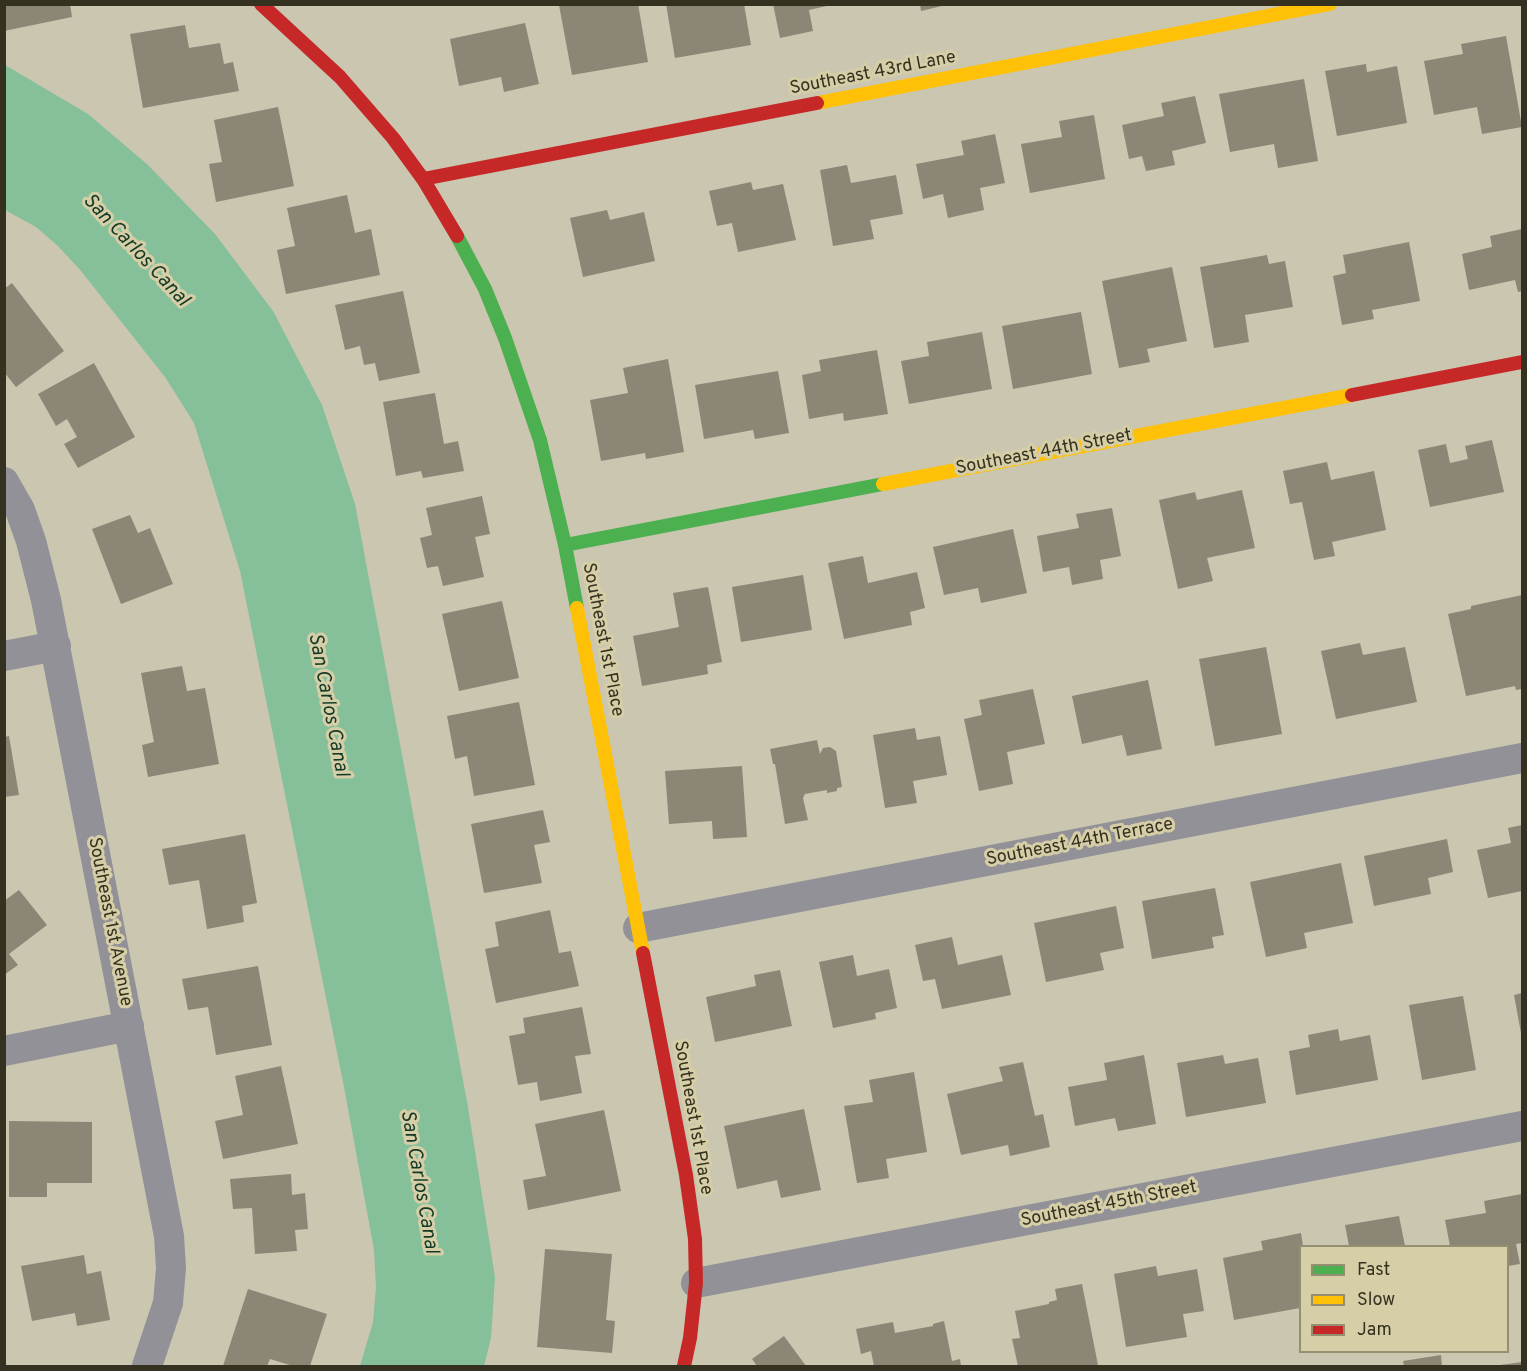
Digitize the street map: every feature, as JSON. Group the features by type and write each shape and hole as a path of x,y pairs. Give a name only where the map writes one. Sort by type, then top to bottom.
{"street":[{"name":"Southeast 1st Place","path":"261,4 354,92 393,138 423,179 462,244 485,290 505,338 540,440 565,545 686,1174 695,1239 696,1283 690,1338 684,1366"},
{"name":"Southeast 43rd Lane","path":"423,179 1330,4"},
{"name":"Southeast 44th Street","path":"565,545 1522,362"},
{"name":"Southeast 1st Avenue","path":"4,482 20,510 31,541 56,646 170,1247 168,1303 147,1366"},
{"path":"4,656 56,646"},
{"name":"Southeast 44th Terrace","path":"638,928 1522,758"},
{"path":"4,1052 129,1026"},
{"name":"Southeast 45th Street","path":"696,1283 1522,1126"}],"water":[{"name":"San Carlos Canal","path":"5,65 88,114 148,165 215,234 273,311 322,405 355,504 468,1107 495,1277 491,1338 484,1366 360,1366 373,1322 376,1287 374,1250 344,1087 240,571 194,423 165,377 81,271 58,246 36,227 5,210"}],"building":[{"path":"4,4 70,4 72,17 4,31"},
{"path":"638,4 648,62 572,75 559,5"},
{"path":"666,4 744,4 751,45 675,58"},
{"path":"773,4 831,5 809,10 813,31 780,38"},
{"path":"920,4 946,4 946,5 921,11"},
{"path":"525,23 539,84 504,92 501,77 459,86 450,39"},
{"path":"185,25 189,48 220,43 224,64 233,62 239,91 143,108 130,34"},
{"path":"1506,36 1522,127 1482,134 1477,107 1434,115 1424,61 1463,54 1461,44"},
{"path":"1366,64 1367,72 1397,66 1407,123 1337,136 1325,71"},
{"path":"1304,79 1318,161 1278,168 1274,144 1230,152 1219,94"},
{"path":"1195,96 1206,143 1172,151 1175,165 1146,171 1142,156 1129,159 1122,125 1164,116 1161,103"},
{"path":"278,107 294,186 216,202 209,164 222,162 214,120"},
{"path":"1094,115 1105,179 1030,193 1021,144 1062,137 1059,121"},
{"path":"995,134 1005,183 980,188 984,210 948,218 943,194 923,199 916,164 964,155 961,141"},
{"path":"847,165 851,183 896,175 903,214 870,220 874,239 833,246 820,170"},
{"path":"751,182 753,190 783,184 796,240 738,252 732,223 717,226 709,191"},
{"path":"347,195 355,233 371,229 380,275 286,294 277,250 295,246 287,208"},
{"path":"607,210 610,220 644,212 655,261 583,277 570,218"},
{"path":"1522,229 1522,291 1518,292 1515,280 1469,290 1462,254 1492,247 1490,236"},
{"path":"1409,242 1420,301 1372,310 1374,319 1342,325 1333,276 1346,273 1343,255"},
{"path":"1267,255 1269,264 1285,261 1293,307 1245,315 1249,342 1214,348 1200,267"},
{"path":"1172,267 1187,341 1147,349 1150,362 1119,368 1102,281"},
{"path":"12,283 64,351 16,387 4,372 4,289"},
{"path":"403,291 420,373 379,381 375,363 364,365 360,346 345,350 335,305"},
{"path":"1081,312 1092,374 1013,389 1002,326"},
{"path":"982,332 992,389 909,404 901,361 929,356 927,342"},
{"path":"877,350 888,414 844,421 843,413 809,419 802,375 821,371 819,360"},
{"path":"668,359 684,452 646,459 645,453 601,461 590,400 628,393 623,368"},
{"path":"94,363 135,437 78,468 64,444 77,437 67,419 56,426 38,394"},
{"path":"778,371 789,433 755,439 753,430 704,439 695,385"},
{"path":"435,393 444,444 458,441 464,471 423,478 421,471 396,476 383,402"},
{"path":"1492,440 1504,492 1430,507 1418,450 1446,444 1450,463 1468,459 1465,446"},
{"path":"1327,462 1331,480 1374,471 1386,530 1332,542 1335,556 1314,560 1302,502 1290,504 1283,471"},
{"path":"1242,490 1255,548 1207,558 1213,581 1178,589 1159,500 1195,492 1197,500"},
{"path":"482,496 490,534 475,537 484,577 443,586 438,566 427,568 420,538 432,535 426,508"},
{"path":"1112,508 1121,556 1100,560 1103,579 1072,585 1069,567 1043,572 1037,536 1079,528 1076,514"},
{"path":"130,515 138,533 150,528 173,584 121,604 92,529"},
{"path":"1013,529 1027,593 981,603 978,588 944,595 933,547"},
{"path":"863,556 868,583 917,572 925,608 910,612 912,625 844,639 828,563"},
{"path":"803,575 812,630 741,642 732,587"},
{"path":"708,587 722,662 707,665 708,674 642,686 633,636 679,627 673,593"},
{"path":"1522,595 1522,689 1516,690 1515,686 1466,696 1448,614 1471,609 1471,606"},
{"path":"502,601 519,678 459,691 442,614"},
{"path":"1360,643 1363,655 1405,647 1417,702 1336,719 1321,651"},
{"path":"1266,647 1282,734 1215,746 1199,659"},
{"path":"182,666 187,691 205,688 219,764 148,777 142,745 154,742 141,673"},
{"path":"1148,680 1162,749 1127,756 1122,735 1082,744 1072,696"},
{"path":"1033,689 1045,744 1007,752 1013,784 979,791 964,719 982,715 979,700"},
{"path":"519,702 535,785 474,796 467,756 455,759 447,716"},
{"path":"915,728 917,740 940,736 947,775 913,781 917,803 885,808 873,735"},
{"path":"9,736 19,795 4,797 4,737"},
{"path":"817,740 820,754 823,748 830,747 836,751 842,787 837,788 837,791 827,793 827,790 805,794 803,798 808,820 785,824 775,764 773,764 770,749"},
{"path":"742,766 747,837 713,839 712,821 669,824 665,771"},
{"path":"543,810 550,842 534,845 542,883 484,893 471,824"},
{"path":"1522,825 1522,891 1488,898 1477,850 1511,843 1508,828"},
{"path":"245,834 257,903 242,906 244,922 207,929 199,880 169,885 162,849"},
{"path":"1447,839 1453,872 1428,878 1431,894 1374,906 1364,856"},
{"path":"1341,863 1353,923 1304,933 1307,948 1266,957 1250,882"},
{"path":"1215,888 1224,935 1212,937 1214,948 1152,959 1142,901"},
{"path":"19,890 47,925 9,954 18,965 4,975 4,901"},
{"path":"1116,906 1124,948 1100,953 1104,970 1046,982 1034,923"},
{"path":"550,910 559,953 571,951 579,986 496,1003 485,949 499,946 495,922"},
{"path":"952,937 958,965 1002,955 1011,995 942,1009 935,979 923,981 915,945"},
{"path":"853,955 857,976 889,969 897,1008 875,1013 876,1019 833,1028 819,962"},
{"path":"258,966 272,1045 216,1055 208,1007 188,1010 182,979"},
{"path":"780,970 792,1026 715,1042 706,997 756,986 754,975"},
{"path":"1522,993 1522,1033 1521,1033 1514,995"},
{"path":"1463,996 1476,1070 1422,1080 1409,1005"},
{"path":"582,1007 591,1054 575,1056 582,1093 540,1101 537,1082 518,1085 509,1036 525,1033 523,1018"},
{"path":"1338,1029 1340,1041 1370,1035 1378,1080 1296,1095 1289,1051 1310,1047 1308,1035"},
{"path":"1144,1055 1156,1124 1118,1131 1115,1118 1075,1126 1068,1087 1107,1080 1104,1063"},
{"path":"1223,1055 1225,1064 1258,1058 1266,1103 1186,1117 1177,1063"},
{"path":"1023,1062 1035,1116 1043,1114 1050,1147 1010,1156 1008,1145 961,1155 947,1094 1003,1081 999,1067"},
{"path":"281,1066 298,1144 223,1159 215,1121 243,1115 235,1076"},
{"path":"914,1072 927,1152 886,1159 889,1178 857,1183 844,1106 873,1102 869,1080"},
{"path":"804,1109 821,1190 781,1198 777,1180 737,1189 724,1126"},
{"path":"604,1110 621,1191 528,1210 523,1180 546,1176 535,1124"},
{"path":"9,1121 92,1122 92,1183 47,1183 47,1197 9,1197"},
{"path":"291,1174 292,1195 305,1193 308,1229 295,1230 297,1251 255,1254 252,1208 233,1209 230,1179"},
{"path":"1522,1194 1522,1243 1516,1244 1520,1264 1509,1266 1509,1245 1450,1245 1445,1220 1486,1213 1484,1201"},
{"path":"1399,1216 1405,1245 1349,1245 1345,1225"},
{"path":"1301,1233 1303,1245 1299,1245 1299,1308 1234,1320 1223,1258 1263,1250 1261,1241"},
{"path":"545,1249 612,1254 606,1320 615,1321 612,1353 537,1347"},
{"path":"84,1255 87,1274 101,1271 110,1320 77,1326 75,1313 32,1321 21,1266"},
{"path":"1156,1266 1158,1276 1197,1269 1204,1311 1183,1314 1187,1337 1126,1347 1114,1274"},
{"path":"1082,1284 1098,1365 1018,1366 1012,1339 1020,1338 1015,1311 1049,1304 1057,1300 1055,1289"},
{"path":"248,1289 327,1314 310,1366 293,1366 270,1359 267,1366 223,1366"},
{"path":"944,1321 952,1361 960,1359 961,1366 874,1366 871,1351 861,1354 856,1329 893,1322 895,1333 933,1326 933,1324"},
{"path":"784,1336 806,1366 757,1366 752,1359"},
{"path":"1441,1355 1442,1366 1404,1366 1403,1361"},
{"path":"1522,1362 1522,1366 1500,1366 1500,1365"}],"traffic: fast":[{"path":"457,236 485,289 505,338 540,440 565,545 577,608"},
{"path":"565,545 883,484"}],"traffic: slow":[{"path":"817,103 1330,4"},
{"path":"883,484 1352,395"},
{"path":"577,608 643,953"}],"traffic: jam":[{"path":"261,4 340,77 393,138 423,179 457,236"},
{"path":"423,179 817,103"},
{"path":"1352,395 1522,362"},
{"path":"643,953 686,1175 695,1239 696,1283 690,1338 684,1366"}]}
